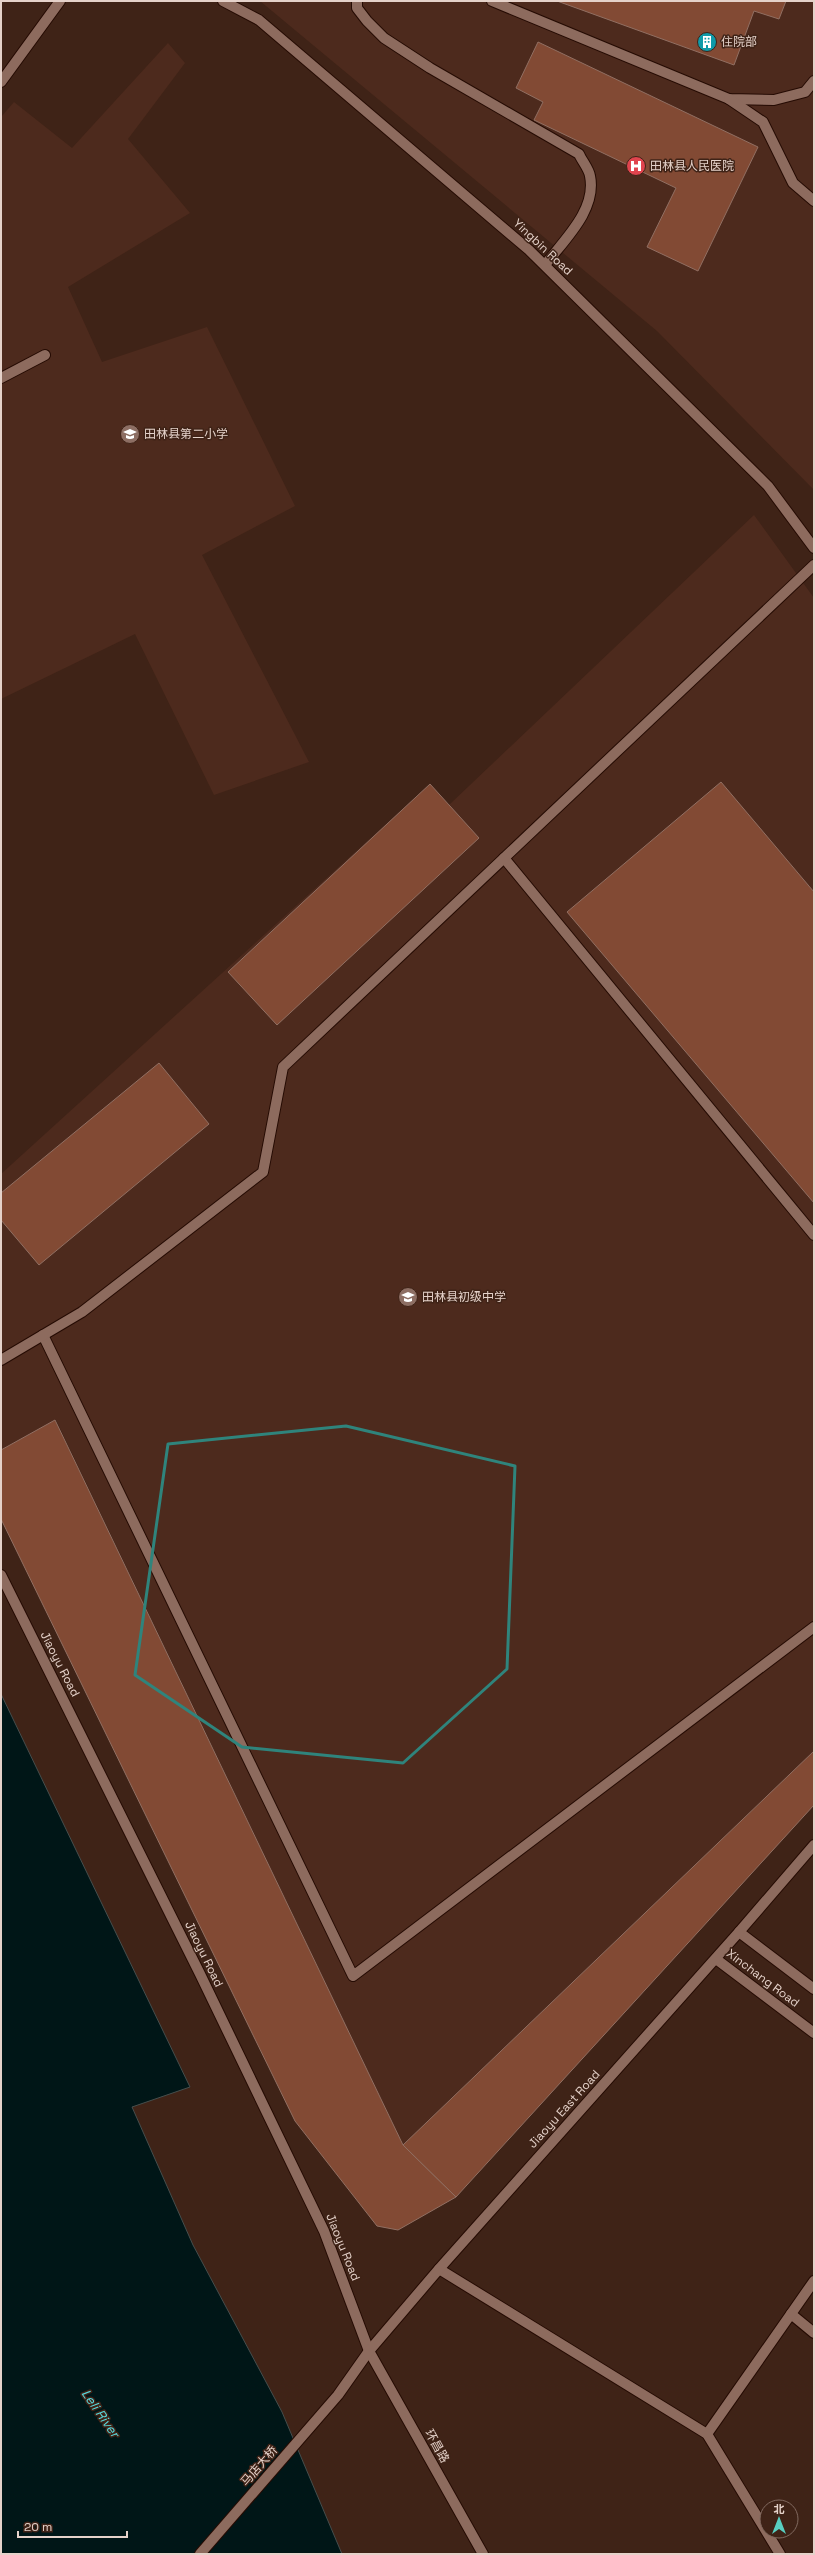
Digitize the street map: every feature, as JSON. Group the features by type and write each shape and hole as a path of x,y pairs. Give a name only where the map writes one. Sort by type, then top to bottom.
{"street":[{"path":"1,82 60,1"},
{"name":"Yingbin Road","path":"223,1 259,20 546,265 768,486 814,548"},
{"path":"356,1 357,8 367,21 384,38 430,68 579,154 590,175 591,192 588,207 546,265"},
{"path":"492,1 729,99 763,122 793,183 814,201"},
{"path":"729,99 774,100 805,92 814,81"},
{"path":"1,378 45,355"},
{"path":"1,1360 82,1312 263,1172 283,1067 814,565"},
{"path":"504,858 814,1235"},
{"path":"43,1335 353,1976 814,1627"},
{"name":"Jiaoyu Road","path":"1,1575 197,1967 324,2231 369,2351"},
{"name":"Jiaoyu East Road","path":"338,2395 369,2351 439,2269 716,1959 814,1845"},
{"name":"Xinchang Road","path":"739,1932 814,1989"},
{"name":"Xinchang Road","path":"716,1959 814,2033"},
{"path":"439,2269 707,2434 780,2554"},
{"path":"707,2434 814,2281"},
{"path":"791,2314 814,2333"},
{"name":"环昌路","path":"369,2351 483,2554"},
{"name":"马店大桥","path":"200,2554 338,2395"}],"highlighted area":[{"path":"346,1426 515,1466 507,1669 403,1763 242,1747 135,1675 168,1444"}],"shaded area":[{"name":"田林县人民医院","path":"260,1 814,1 814,490 657,331"},
{"name":"田林县第二小学","path":"168,43 185,63 128,139 190,213 68,287 102,362 207,327 295,506 202,555 309,762 214,795 135,634 1,699 1,117 14,102 72,148"},
{"name":"田林县初级中学","path":"754,515 814,598 814,1751 403,2145 56,1420 1,1450 1,1174 430,784 449,805"}],"water":[{"name":"Leli River","path":"1,1694 190,2087 132,2107 193,2245 282,2412 342,2554 1,2554"}],"building":[{"name":"住院部","path":"557,1 786,1 779,19 754,11 734,65"},
{"path":"538,42 758,147 698,271 647,247 676,188 534,120 543,102 516,88"},
{"path":"721,782 814,892 814,1203 567,912"},
{"path":"430,784 479,838 277,1025 228,972"},
{"path":"159,1063 209,1124 39,1265 1,1220 1,1193"},
{"path":"55,1420 403,2145 456,2197 398,2230 377,2226 295,2121 1,1519 1,1450"},
{"path":"814,1751 814,1805 456,2197 403,2145"}],"place":[{"name":"住院部","path":"707,42"},
{"name":"田林县人民医院","path":"636,166"},
{"name":"田林县第二小学","path":"130,434"},
{"name":"田林县初级中学","path":"408,1297"}]}
